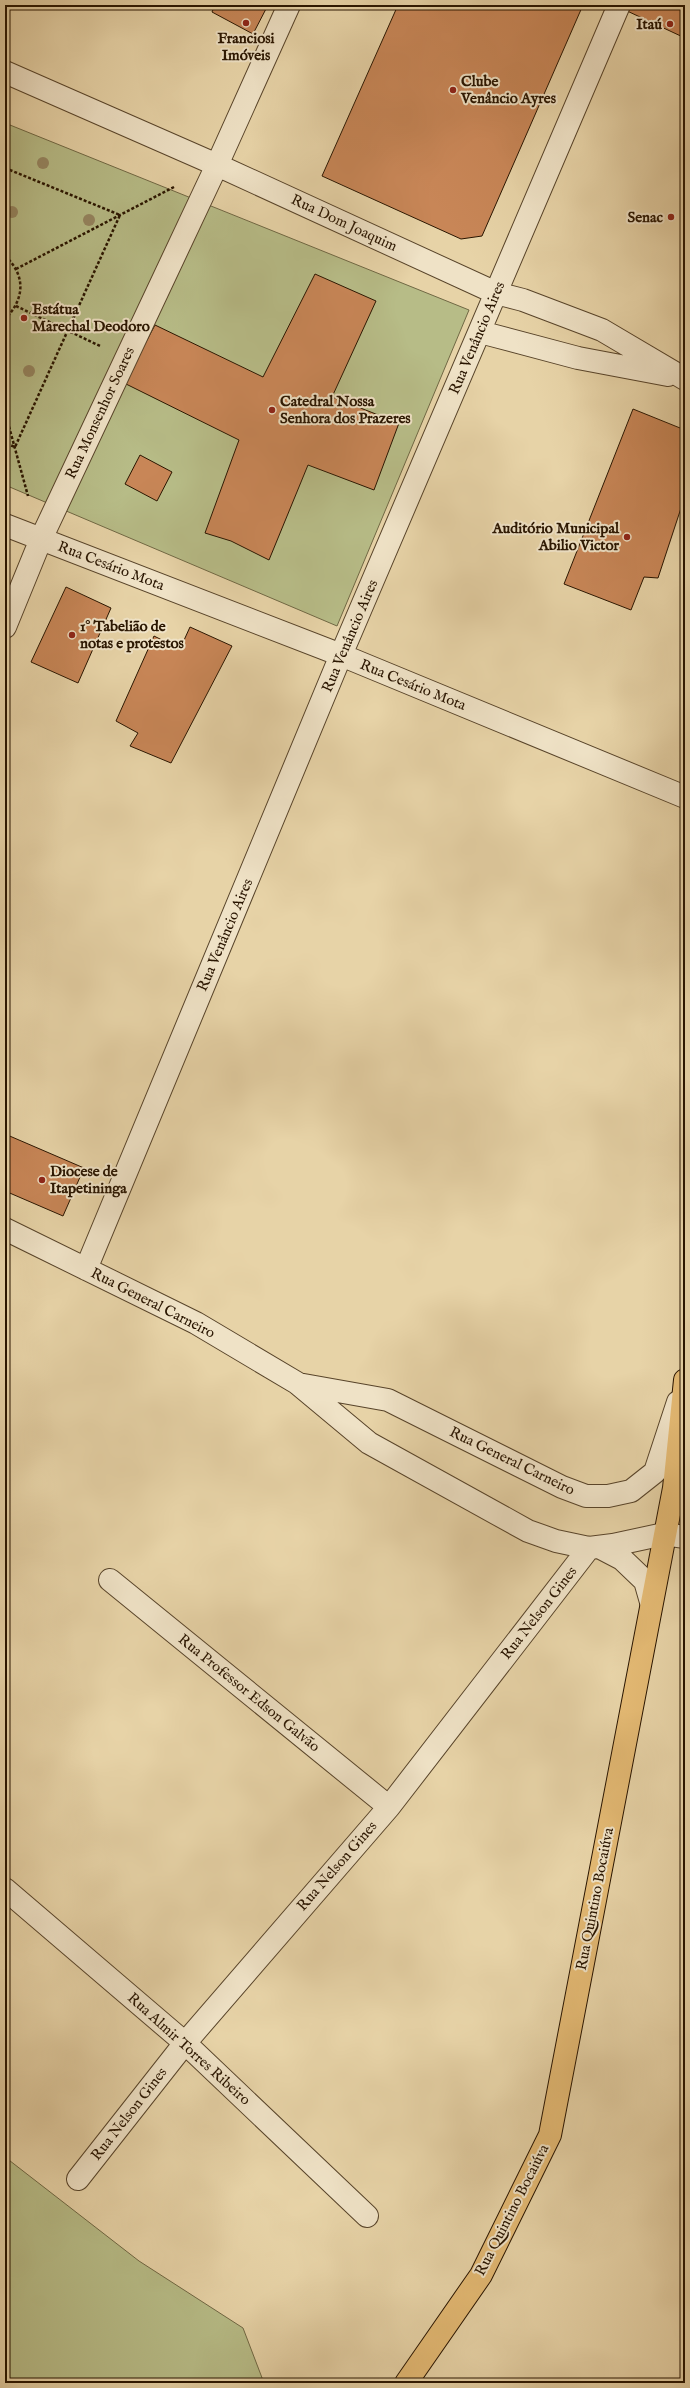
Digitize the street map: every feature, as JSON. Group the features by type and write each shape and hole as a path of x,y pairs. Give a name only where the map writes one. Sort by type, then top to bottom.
{"main road":[{"name":"Rua Quintino Bocaiúva","path":"406,2383 481,2275 550,2134 651,1602 674,1535 674,1488 685,1380"}],"street":[{"name":"Rua Monsenhor Soares","path":"5,627 40,539 217,165 289,5"},
{"name":"Rua Venâncio Aires","path":"86,1269 341,656 620,5"},
{"name":"Rua Dom Joaquim","path":"5,72 217,165 496,293 523,300 602,330 683,378"},
{"name":"Rua Dom Joaquim","path":"480,332 578,358 683,378"},
{"name":"Rua Cesário Mota","path":"5,525 341,656 685,797"},
{"name":"Rua General Carneiro","path":"5,1229 196,1323 297,1383 369,1443 528,1531 556,1541 594,1547 674,1535"},
{"name":"Rua General Carneiro","path":"297,1383 388,1400 562,1487 586,1496 608,1496 631,1491 655,1472 685,1380"},
{"path":"594,1547 622,1559 645,1581 651,1602"},
{"name":"Rua Nelson Gines","path":"78,2179 185,2042 389,1807 594,1547"},
{"name":"Rua Professor Edson Galvão","path":"110,1580 389,1807"},
{"name":"Rua Almir Torres Ribeiro","path":"5,1889 185,2042 367,2216"}],"path":[{"path":"5,168 120,215"},
{"path":"16,269 175,186"},
{"path":"15,447 120,215"},
{"path":"5,256 16,269 21,287 16,306 5,319"},
{"path":"16,306 126,358"},
{"path":"5,412 40,539"},
{"path":"5,443 15,447"}],"green space":[{"path":"5,123 469,310 337,626 5,485"},
{"path":"5,2157 139,2261 243,2328 264,2383 5,2383"}],"building":[{"name":"Franciosi Imóveis","path":"215,5 268,5 253,34 212,12"},
{"name":"Clube Venâncio Ayres","path":"398,5 583,5 482,236 461,239 322,176"},
{"name":"Itaú","path":"627,5 685,5 685,38 625,10"},
{"name":"Catedral Nossa Senhora dos Prazeres","path":"315,274 376,301 332,397 399,423 374,490 308,465 269,560 231,541 205,533 239,440 124,383 155,325 263,377"},
{"name":"Auditório Municipal Abilio Victor","path":"633,409 685,430 685,496 658,578 644,577 631,610 564,584"},
{"path":"140,455 172,472 157,501 125,484"},
{"name":"1° Tabelião de notas e protestos","path":"66,587 111,608 78,683 31,662"},
{"path":"190,627 232,646 171,763 130,746 138,733 116,721 154,636 180,649"},
{"name":"Diocese de Itapetininga","path":"5,1134 84,1168 63,1216 5,1191"}],"place":[{"name":"Franciosi Imóveis","path":"246,23"},
{"name":"Itaú","path":"670,24"},
{"name":"Clube Venâncio Ayres","path":"453,90"},
{"name":"Senac","path":"671,217"},
{"name":"Estátua Marechal Deodoro","path":"24,318"},
{"name":"Catedral Nossa Senhora dos Prazeres","path":"272,410"},
{"name":"Auditório Municipal Abilio Victor","path":"627,537"},
{"name":"1° Tabelião de notas e protestos","path":"72,635"},
{"name":"Diocese de Itapetininga","path":"42,1180"}]}
